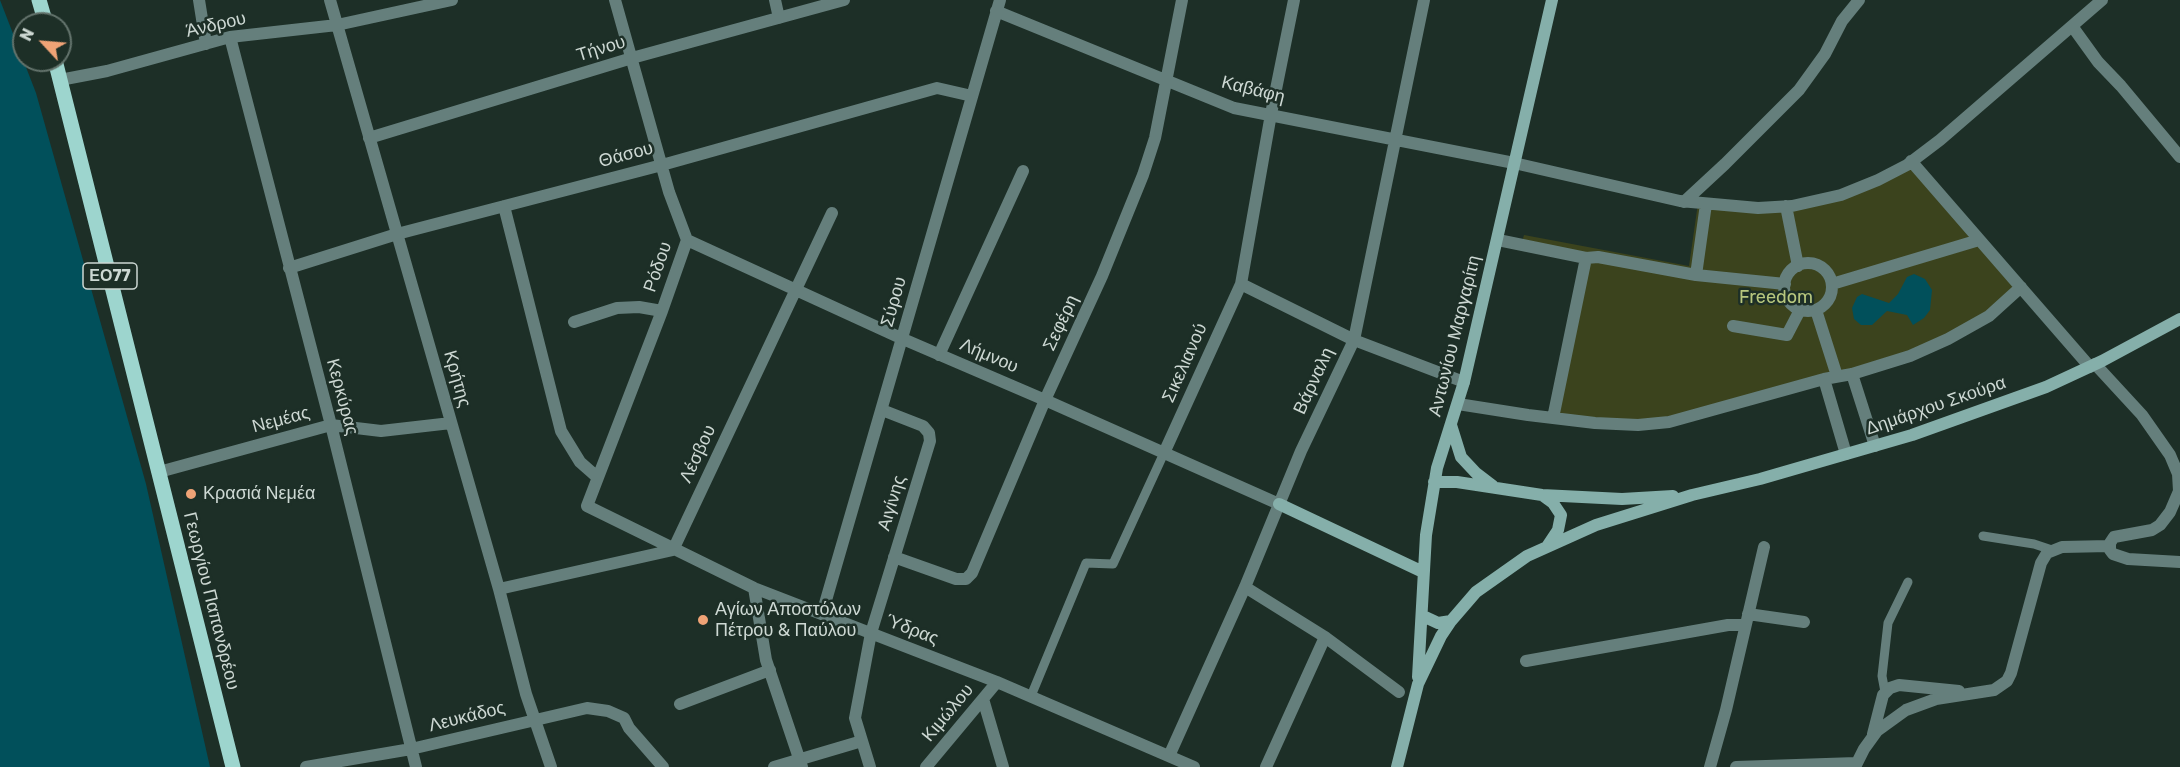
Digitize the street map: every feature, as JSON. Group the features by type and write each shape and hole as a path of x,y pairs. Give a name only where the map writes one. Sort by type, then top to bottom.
{"main road":[{"name":"Αντωνίου Μαργαρίτη","path":"1418,684 1423,616 1425,535 1434,482 1464,382 1552,0"},
{"name":"Γεωργίου Παπανδρέου","path":"58,72 233,767"},
{"name":"Δημάρχου Σκούρα","path":"1692,495 1760,479 1912,435 2046,387 2093,366 2180,319"},
{"path":"1451,425 1461,457 1495,488"},
{"path":"1434,482 1457,482 1542,495 1622,499 1692,495"},
{"path":"1542,495 1553,503 1561,515 1558,530 1547,547"},
{"path":"1397,767 1418,684 1451,621 1476,592 1527,556 1547,547 1596,525 1692,495"},
{"path":"1279,504 1424,572"},
{"path":"1423,616 1438,623 1451,621"}],"street":[{"path":"199,0 206,44"},
{"name":"Κρήτης","path":"330,0 499,588 526,694 551,767"},
{"name":"Άνδρου","path":"60,80 107,71 230,37 337,26 452,0"},
{"name":"Ρόδου","path":"587,506 687,240 662,165 615,0"},
{"path":"775,0 779,18"},
{"name":"Τήνου","path":"369,138 632,58 844,0"},
{"name":"Σεφέρη","path":"894,557 954,579 961,580 969,576 1135,197 1153,147 1182,0"},
{"name":"Σικελιανού","path":"1164,453 1241,284 1270,114 1294,0"},
{"name":"Βάρναλη","path":"1169,756 1245,588 1279,504 1354,340 1424,0"},
{"path":"1684,202 1725,165 1799,90 1825,54 1842,21 1859,0"},
{"name":"Καβάφη","path":"998,5 1234,108 1514,163 1684,202 1744,208 1786,206 1827,199 1885,177 1944,136 2102,0"},
{"name":"Σύρου","path":"822,614 998,5"},
{"path":"2072,26 2098,62 2180,157"},
{"name":"Κερκύρας","path":"230,37 331,425 416,767"},
{"name":"Θάσου","path":"289,268 397,234 662,165 937,88 972,96"},
{"path":"1911,161 2021,287 2093,366 2142,415 2170,454 2178,474 2179,491 2170,512 2160,525 2146,531 2117,536 2111,540 2109,546 2113,554 2125,558 2180,562"},
{"path":"939,355 1023,171"},
{"path":"1696,275 1706,204"},
{"path":"504,206 561,431 580,462 597,477"},
{"path":"1786,206 1798,266"},
{"name":"Λέσβου","path":"673,549 832,213"},
{"name":"Λήμνου","path":"687,240 903,339 1279,504"},
{"path":"1498,240 1586,258 1598,257 1634,270 1785,284"},
{"path":"1833,284 1979,240"},
{"path":"1553,418 1586,258"},
{"path":"1813,263 1820,266 1830,277 1833,284 1829,300 1824,306 1816,310 1800,310 1787,299 1785,284 1791,270 1798,266 1813,263"},
{"path":"1241,284 1354,340 1464,382"},
{"path":"1458,404 1595,423 1638,425 1669,422 1824,379 1852,374 1911,356 1989,316 2021,287"},
{"path":"574,322 617,308 639,307 662,311"},
{"path":"1733,326 1787,335 1800,310"},
{"path":"1816,310 1837,376"},
{"path":"1852,374 1875,446"},
{"path":"1824,379 1846,454"},
{"name":"Αιγίνης","path":"870,767 855,718 871,633 930,438 923,426 882,410"},
{"name":"Νεμέας","path":"159,472 331,425 381,431 451,423"},
{"name":"Ύδρας","path":"587,506 754,588 997,682 1194,767"},
{"path":"1871,738 1890,720 1914,706 1936,699 1996,689 2009,677 2041,563 2045,556 2052,550 2062,547 2109,546"},
{"path":"1710,767 1726,710 1764,547"},
{"path":"499,588 673,549"},
{"path":"754,588 770,670 800,763"},
{"path":"1245,588 1325,638 1399,692"},
{"path":"1526,661 1747,620 1804,622"},
{"path":"1266,767 1325,638"},
{"path":"680,704 770,670"},
{"name":"Κιμώλου","path":"926,767 997,682"},
{"path":"1736,767 1856,765 1871,738 1885,692 1890,688 1899,685 1977,693"},
{"path":"983,699 1003,767"},
{"name":"Λευκάδος","path":"306,767 411,749 536,718 587,708 608,711 624,718 629,728 663,767"},
{"path":"774,767 800,763 862,741"}],"lane":[{"name":"Σικελιανού","path":"1031,696 1086,563 1113,564 1164,453"},
{"path":"1983,536 2034,544 2052,550"},
{"path":"1885,692 1882,676 1888,623 1908,582"}],"green space":[{"name":"Freedom","path":"1907,165 2021,287 1989,316 1910,356 1669,422 1553,418 1586,258 1521,245 1524,235 1689,266 1698,203 1812,202"}],"water":[{"path":"0,0 12,31 12,72 28,72 36,93 146,484 210,767 0,767"},
{"path":"1914,274 1925,279 1932,290 1930,310 1924,318 1913,325 1907,315 1887,311 1872,325 1861,325 1854,319 1852,308 1857,297 1862,294 1889,303 1898,294 1907,277"}],"place":[{"name":"Κρασιά Νεμέα","path":"191,494"},
{"name":"Αγίων Αποστόλων Πέτρου & Παύλου","path":"703,620"}]}
